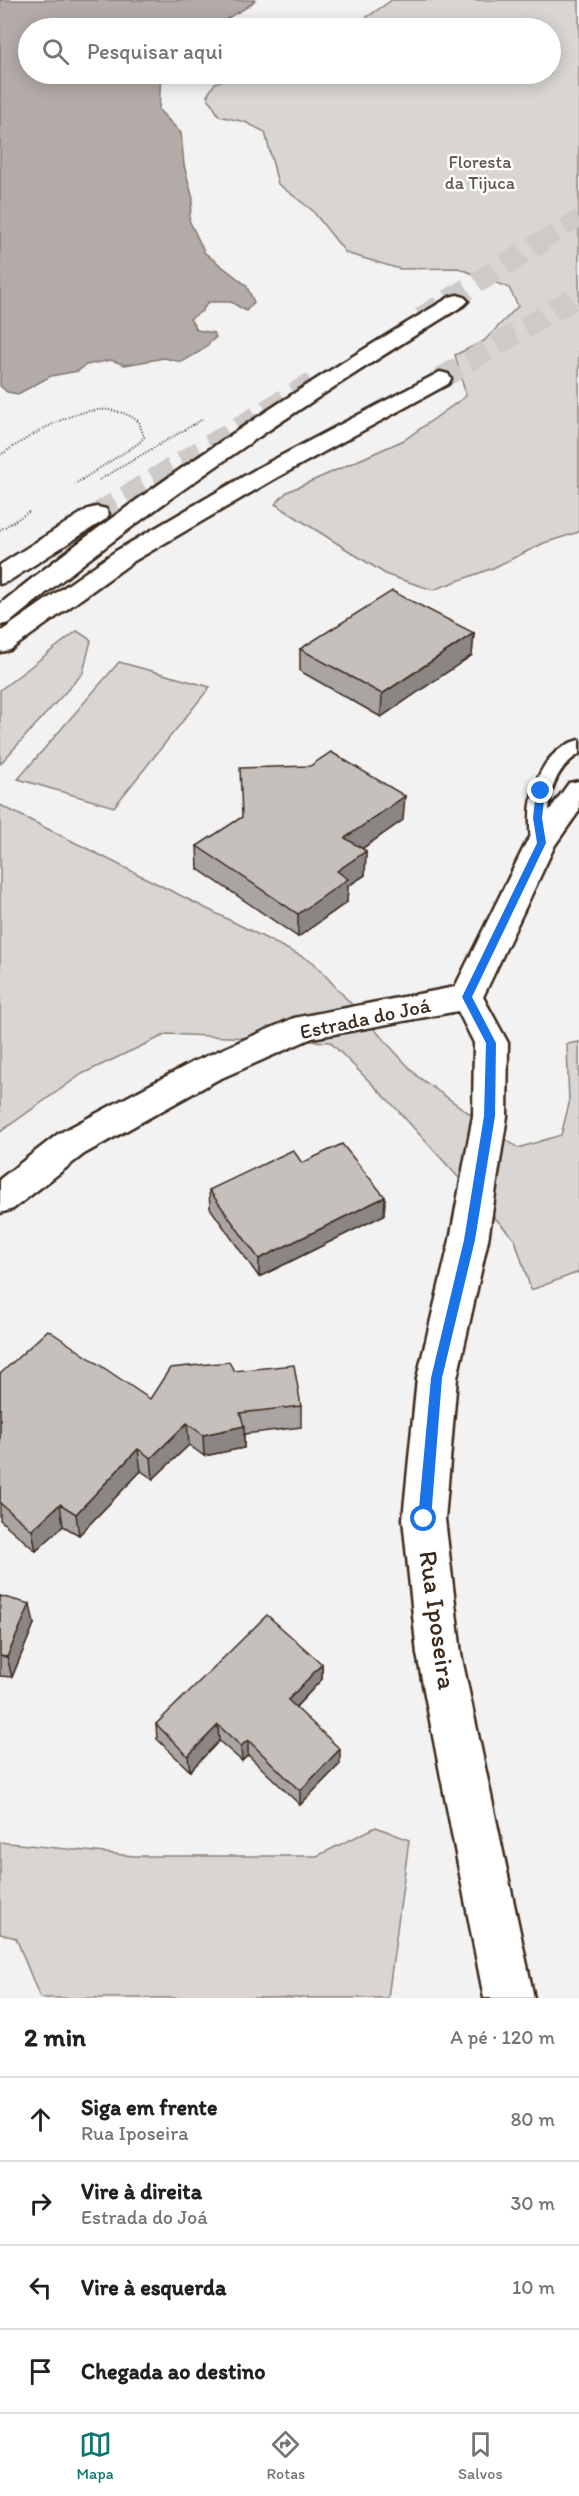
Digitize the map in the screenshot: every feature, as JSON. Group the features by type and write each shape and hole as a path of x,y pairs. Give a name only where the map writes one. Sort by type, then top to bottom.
{"main road":[{"path":"0,616 86,548 280,410 457,301"},
{"path":"0,644 125,556 267,473 440,379"},
{"path":"0,576 97,514"},
{"path":"467,997 541,843 579,790"},
{"name":"Estrada do Joá","path":"0,1199 71,1144 205,1071 306,1027 467,997"},
{"name":"Rua Iposeira","path":"467,997 491,1043 490,1116 469,1240 437,1378 424,1519 439,1654 509,1998"}],"lane":[{"path":"541,843 538,818 541,791 547,772 564,753 579,746"}],"path":[{"path":"0,456 70,416 93,410 126,414 144,427 144,437 134,448 67,489"},
{"path":"0,530 38,507"}],"green space":[{"name":"Floresta da Tijuca","path":"392,0 579,0 579,532 544,543 493,568 433,590 387,575 275,504 287,492 404,440 466,396 455,355 484,341 518,306 509,288 458,268 400,269 346,253 312,210 278,184 265,132 245,122 219,116 207,96 214,84 561,84 561,18 366,18"},
{"path":"77,631 91,640 83,673 0,764 0,690"},
{"path":"119,662 210,687 114,807 18,779"},
{"path":"0,805 313,962 417,1076 518,1148 561,1135 569,1104 567,1044 579,1042 579,1272 531,1290 515,1240 392,1104 330,1042 167,1034 82,1074 0,1132"},
{"path":"376,1827 409,1840 388,1998 40,1998 16,1938 0,1934 0,1842 134,1856 317,1856"}],"shaded area":[{"path":"0,0 255,0 229,18 18,18 18,84 160,84 159,110 181,133 184,165 193,199 189,220 205,253 246,285 254,302 246,311 231,302 208,302 202,311 190,319 197,330 214,333 216,337 201,351 182,362 164,358 125,365 111,360 86,365 78,371 51,376 18,394 7,392 0,386"}],"building":[{"path":"392,591 474,633 382,694 300,649"},
{"path":"331,752 405,796 345,838 366,851 337,871 348,879 298,914 197,846 242,817 240,768 310,766"},
{"path":"342,1144 385,1197 259,1259 209,1190 293,1150 302,1163"},
{"path":"48,1330 150,1399 170,1368 229,1362 234,1371 294,1365 301,1406 240,1413 244,1426 203,1435 187,1423 151,1458 138,1449 76,1514 60,1504 32,1530 0,1503 0,1374"},
{"path":"0,1596 30,1604 7,1657 0,1656"},
{"path":"267,1615 322,1664 288,1700 340,1749 300,1791 248,1740 241,1746 218,1725 188,1756 156,1724"}],"tunnel":[{"path":"541,242 579,218"},
{"path":"421,318 543,241"},
{"path":"440,379 579,295"},
{"path":"97,514 312,383"}],"route":[{"path":"424,1519 437,1378 456,1287 469,1240 490,1116 491,1043 467,997 541,843 538,818 541,791"}]}
